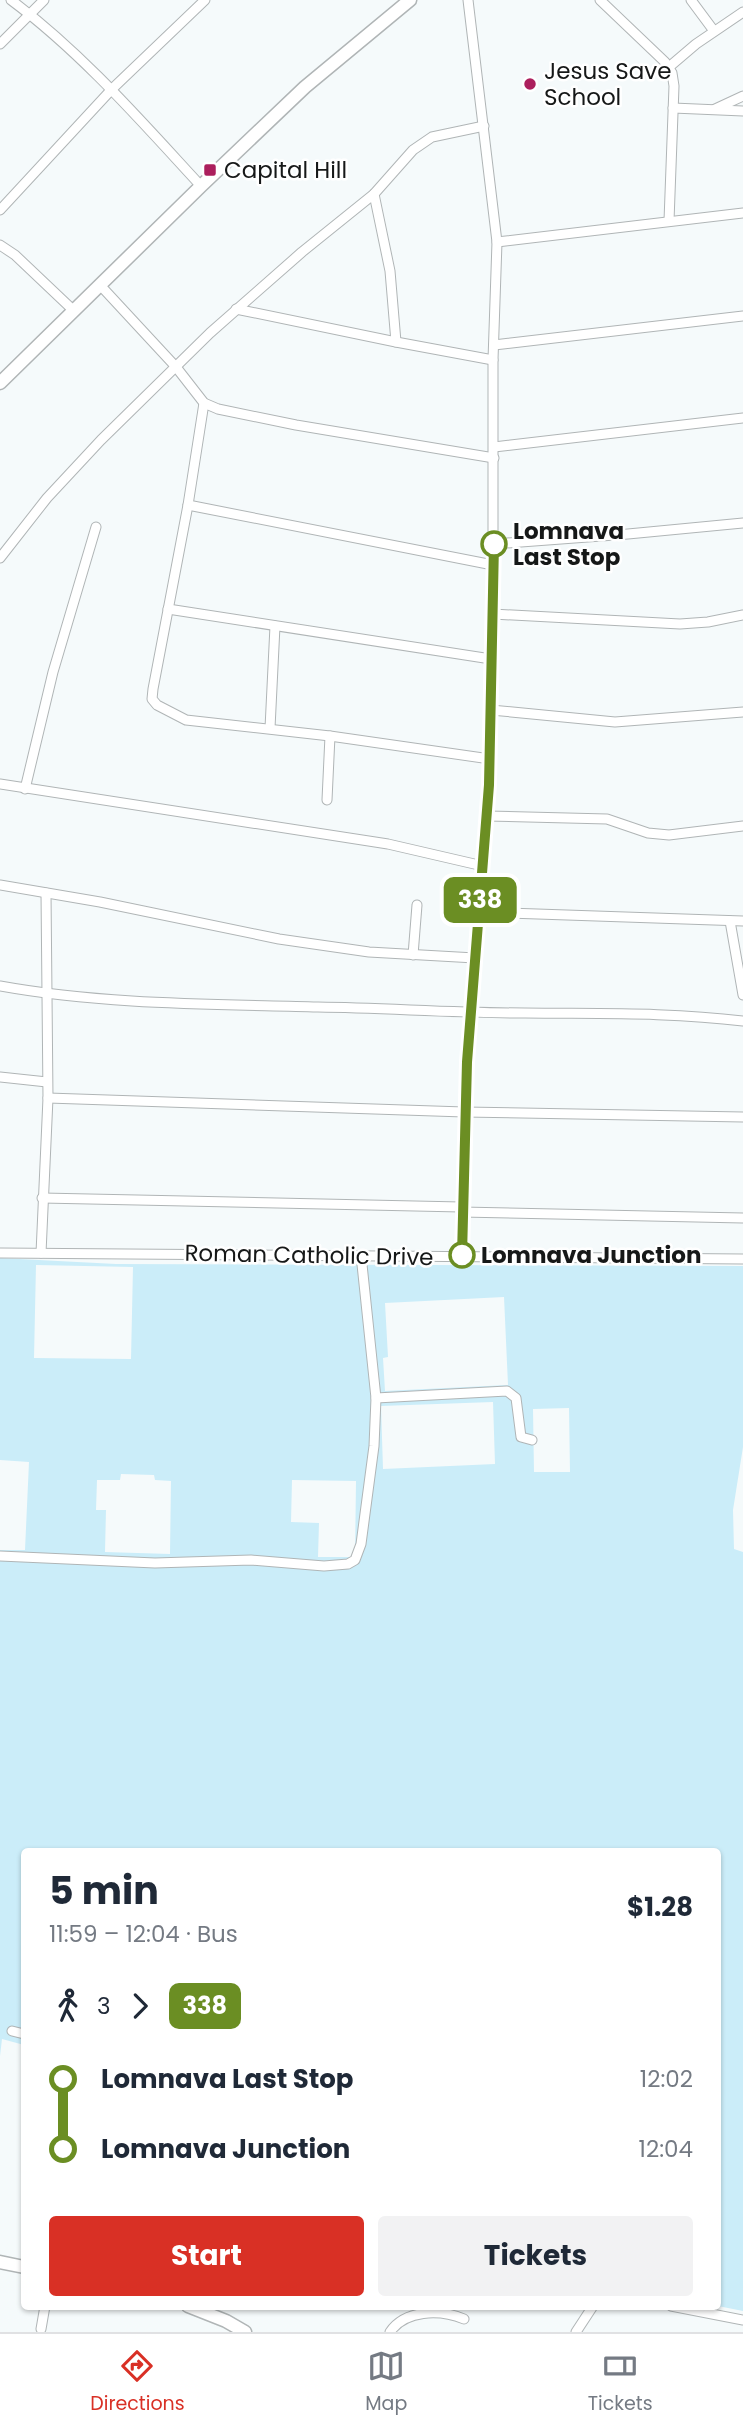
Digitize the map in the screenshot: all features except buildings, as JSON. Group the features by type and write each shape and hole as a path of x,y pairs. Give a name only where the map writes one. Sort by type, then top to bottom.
{"main road":[{"path":"0,383 305,88 410,0"},
{"path":"0,2262 21,2266"},
{"path":"198,2310 245,2332"}],"street":[{"path":"11,0 30,13 112,89 201,186"},
{"path":"0,44 44,0"},
{"path":"0,210 112,89 205,0"},
{"path":"462,1257 464,1112 490,759 494,544 493,360 497,242 468,0"},
{"path":"600,0 669,67 674,86 669,220"},
{"path":"691,0 714,31"},
{"path":"669,67 743,12"},
{"path":"713,110 743,96"},
{"path":"673,107 743,111"},
{"path":"0,558 47,498 102,440 236,309 374,194 401,162 425,141 441,134 484,127"},
{"path":"374,194 390,271 396,342"},
{"path":"497,242 743,213"},
{"path":"0,245 73,310"},
{"path":"100,285 176,368 204,403 218,409 296,425 494,453 743,418"},
{"path":"236,309 493,360"},
{"path":"494,345 743,316"},
{"path":"204,403 152,699 157,705 186,720 270,728 490,759"},
{"path":"188,505 493,565"},
{"path":"494,544 743,523"},
{"path":"25,789 53,672 96,527"},
{"path":"168,609 491,659"},
{"path":"493,614 680,624 743,615"},
{"path":"270,728 275,626"},
{"path":"491,710 615,722 743,712"},
{"path":"327,800 330,736"},
{"path":"0,784 388,844 483,866"},
{"path":"487,816 607,819 658,835 743,826"},
{"path":"0,885 279,939 369,952 475,958"},
{"path":"41,1253 48,1098 46,893"},
{"path":"412,955 417,905"},
{"path":"479,912 743,921"},
{"path":"730,921 743,995"},
{"path":"0,986 47,995 175,1004 471,1013 689,1014 743,1021"},
{"path":"0,1077 47,1082"},
{"path":"48,1098 464,1112 743,1117"},
{"path":"43,1198 743,1218"},
{"name":"Roman Catholic Drive","path":"0,1253 743,1259"},
{"path":"0,1556 155,1563 251,1560 324,1566 348,1564 355,1560 361,1544 374,1446 376,1398 361,1255"},
{"path":"376,1398 507,1391 516,1398 521,1437 531,1440"},
{"path":"12,2031 21,2033"},
{"path":"41,2329 44,2310"},
{"path":"576,2332 590,2310"},
{"path":"692,2310 743,2320"},
{"path":"390,2332 398,2320 408,2316 454,2315 464,2319"}],"shaded area":[{"path":"0,1258 116,1264 743,1266 743,1447 733,1510 734,1549 743,1552 743,2311 721,2307 721,1848 21,1848 21,2044 2,2039 0,2056 0,1550 25,1550 29,1462 0,1460","holes":["36,1265 133,1267 131,1359 34,1358","504,1297 508,1385 385,1391 383,1358 388,1357 385,1303","493,1402 495,1464 383,1469 381,1406","569,1408 570,1472 534,1472 533,1409","121,1474 154,1475 155,1480 171,1481 170,1554 105,1552 106,1510 96,1510 97,1480 120,1480","292,1480 356,1481 355,1557 318,1557 319,1523 291,1522"]}],"bus line":[{"name":"338","path":"462,1255 464,1112 489,785 494,544"}],"place":[{"name":"Jesus Save School","path":"530,84"},
{"name":"Capital Hill","path":"210,170"},
{"name":"Lomnava Last Stop","path":"494,544"},
{"name":"Lomnava Junction","path":"462,1255"}]}
